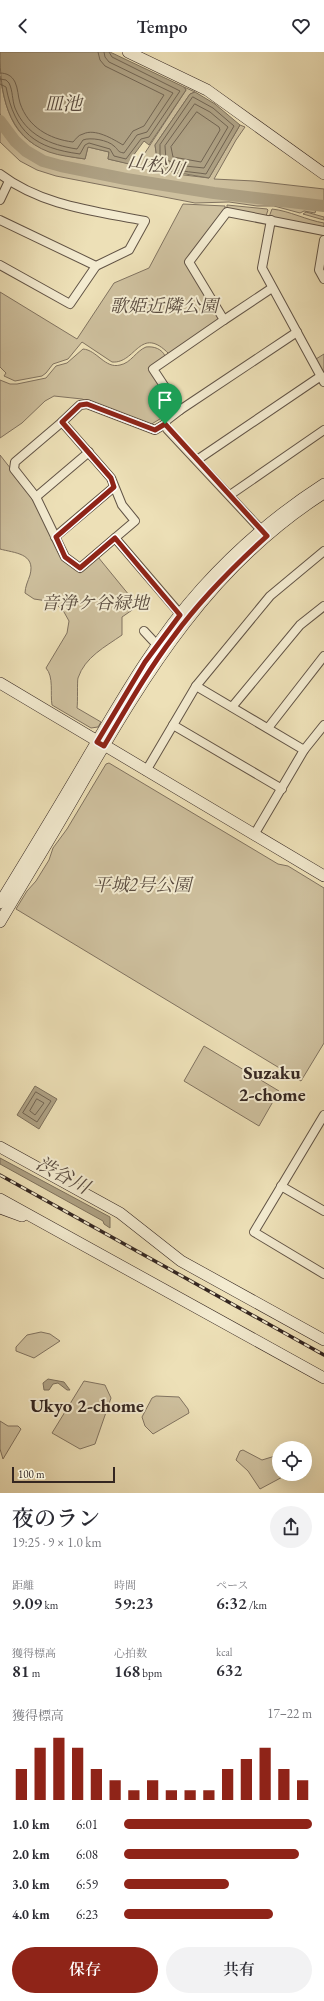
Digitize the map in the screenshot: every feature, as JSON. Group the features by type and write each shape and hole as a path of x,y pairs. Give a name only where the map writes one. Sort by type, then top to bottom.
{"street":[{"path":"128,52 185,78 211,92 324,174"},
{"path":"0,174 8,181 53,203 145,221 129,250 96,266 70,304 0,265"},
{"path":"0,200 8,181"},
{"path":"224,320 189,262 227,212 324,231"},
{"path":"0,220 96,266"},
{"path":"197,460 322,379 262,268 272,220"},
{"path":"324,240 319,270 324,279"},
{"path":"180,410 153,369 272,288"},
{"path":"62,422 111,478 122,505 135,521 80,568 65,557 36,497 14,469 15,462 80,405 87,404 155,430 165,424 167,420 180,410 297,332"},
{"path":"165,424 264,533"},
{"path":"230,495 324,430"},
{"path":"36,497 89,452"},
{"path":"0,922 157,645 206,584 264,533 324,484"},
{"path":"56,537 114,487"},
{"path":"0,903 100,744 174,636 204,599 264,533 324,493"},
{"path":"115,538 180,615"},
{"path":"146,771 196,686 270,596 324,551"},
{"path":"232,707 300,625 324,606"},
{"path":"144,631 157,645"},
{"path":"268,728 324,656"},
{"path":"0,683 100,744 324,876"},
{"path":"196,686 304,750"},
{"path":"173,724 282,789"},
{"path":"254,835 304,750 324,725"},
{"path":"324,1115 254,1232 324,1274"},
{"path":"0,1147 120,1213 181,1261 324,1340"},
{"path":"282,1186 324,1211"},
{"path":"0,1190 21,1203 38,1220"},
{"path":"0,1199 324,1378"},
{"path":"0,1208 16,1215 38,1220"}],"green space":[{"path":"0,76 4,96 15,126 35,145 65,156 85,159 88,147 109,152 108,159 135,165 139,162 186,90 184,87 195,92 190,94 155,145 157,159 155,167 184,175 209,178 240,125 245,127 214,179 254,181 324,189 324,203 198,187 59,162 50,159 23,145 8,130 3,122 0,113"},
{"path":"0,129 5,137 25,155 40,163 57,169 196,195 294,204 324,209 324,211 316,209 315,213 304,211 300,213 274,206 257,206 229,202 195,203 56,176 37,170 20,161 0,142"},
{"name":"歌姫近隣公園","path":"183,204 225,206 185,261 218,317 217,321 169,354 159,346 151,343 145,344 120,361 112,362 82,342 68,359 53,364 42,376 15,381 4,376 6,373 0,367 0,292 77,339 114,283 149,268"},
{"path":"227,205 268,210 266,216 227,209"},
{"path":"272,209 324,223 324,227 269,217"},
{"path":"306,212 324,217 324,220 303,214"},
{"path":"146,347 157,348 165,356 148,368 174,407 173,411 150,425 82,399 54,396 45,401 22,423 0,438 0,380 10,384 17,384 46,378 56,366 67,363 83,349 93,352 105,362 115,366 124,364"},
{"path":"324,354 324,374 316,359"},
{"name":"音浄ケ谷緑地","path":"0,455 33,497 62,559 80,572 98,557 138,606 122,617 122,635 96,653 85,664 78,678 77,708 101,722 98,727 91,728 52,705 51,680 46,668 67,633 69,621 64,612 54,602 34,599 25,593 31,568 30,562 27,558 17,553 0,549"},
{"name":"平城2号公園","path":"109,763 278,864 288,866 324,888 324,1043 301,1081 16,909 27,891 36,881 49,860 53,848 67,829 106,764"},
{"path":"204,1046 279,1091 259,1126 184,1081"},
{"path":"41,1332 50,1334 60,1341 34,1358 16,1351 16,1347 27,1335"},
{"path":"84,1381 105,1385 111,1398 95,1444 80,1449 52,1433"},
{"path":"156,1396 179,1397 188,1409 189,1413 153,1434 145,1426 142,1417 152,1398"},
{"path":"0,1421 8,1426 18,1426 21,1429 3,1459 0,1449"},
{"path":"243,1450 262,1460 272,1457 272,1481 275,1481 260,1489 248,1471 236,1460 240,1451"}],"water":[{"name":"皿池","path":"0,52 110,52 184,87 186,90 149,145 144,141 130,160 129,164 108,159 109,152 88,147 85,159 62,155 49,152 35,145 23,135 15,124 8,111 4,97 0,67"},
{"path":"195,92 215,104 240,125 209,178 162,170 155,166 157,159 155,145 190,94"},
{"path":"35,1086 57,1099 39,1129 17,1115"},
{"path":"0,1158 110,1217 110,1228 104,1224 103,1221 0,1164"},
{"path":"48,1379 64,1382 70,1390 67,1390 58,1383 53,1384 49,1390 44,1390 43,1383"}],"waterway":[{"name":"山松川","path":"0,121 15,141 26,151 43,161 61,166 126,179 214,193 324,206"}],"railway":[{"path":"0,1175 324,1355"}],"district":[{"name":"Suzaku 2-chome","path":"272,1083"},
{"name":"Ukyo 2-chome","path":"87,1405"}],"route":[{"path":"87,404 155,430 165,424 167,428 267,536 239,562 204,599 174,636 149,672 104,746 97,742 145,662 180,615 115,538 80,568 65,557 56,537 114,487 111,478 62,422 80,405 87,404"}],"water label":[{"name":"渋谷川","path":"63,1175"}]}
